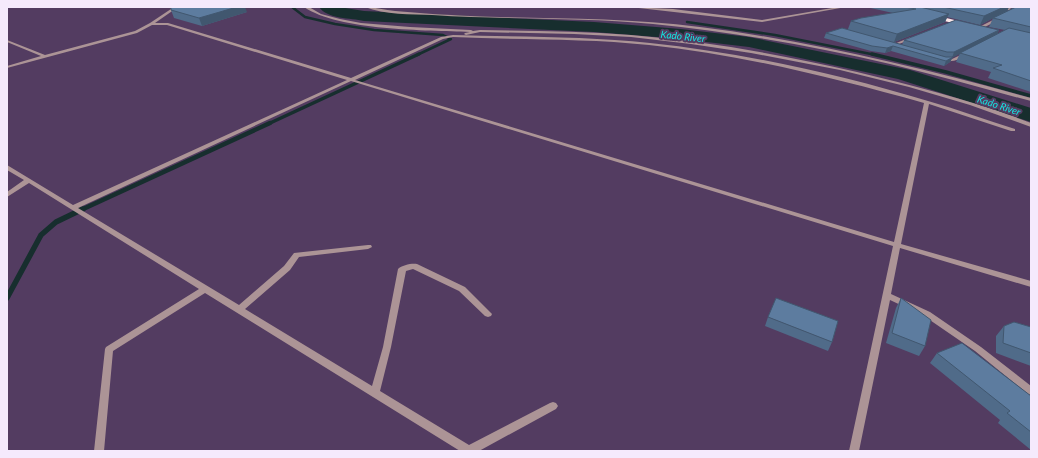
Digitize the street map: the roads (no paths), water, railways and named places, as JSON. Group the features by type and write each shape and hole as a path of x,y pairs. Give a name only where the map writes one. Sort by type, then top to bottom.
{"main road":[{"path":"930,16 987,30"}],"street":[{"path":"7,68 136,32 176,7"},
{"path":"306,7 331,18 379,26 631,36 730,48 824,65 889,81 981,107 1031,125"},
{"path":"367,7 408,13 460,16 630,21 736,33 827,48 875,58 965,80 1031,100"},
{"path":"632,7 673,10 762,21 844,7"},
{"path":"980,28 1011,12 1008,7"},
{"path":"946,24 953,22"},
{"path":"151,24 167,24 897,245 1031,284"},
{"path":"72,208 442,38 480,31"},
{"path":"453,36 602,41 649,44 708,52 787,66 864,84 927,102 1013,130"},
{"path":"894,45 916,36"},
{"path":"7,41 46,57"},
{"path":"887,43 901,48"},
{"path":"937,58 953,60 972,50"},
{"path":"854,451 927,102"},
{"path":"7,167 469,451 553,406"},
{"path":"7,194 29,180"},
{"path":"239,310 287,268 297,255 368,247"},
{"path":"375,393 387,347 402,269 414,266 462,289 488,314"},
{"path":"99,451 109,349 205,289"},
{"path":"887,295 927,314 978,349 1031,391"}],"waterway":[{"path":"292,7 305,17 335,24 374,30 443,35 451,39 417,55"},
{"name":"Kado River","path":"327,7 335,11 364,16 594,27 681,34 749,42 903,74 1031,115"},
{"path":"687,22 775,35 876,55"},
{"path":"268,124 419,54"},
{"path":"872,54 946,72 1031,96"},
{"path":"81,210 270,123"},
{"path":"7,298 41,235 56,222 83,209"}]}
